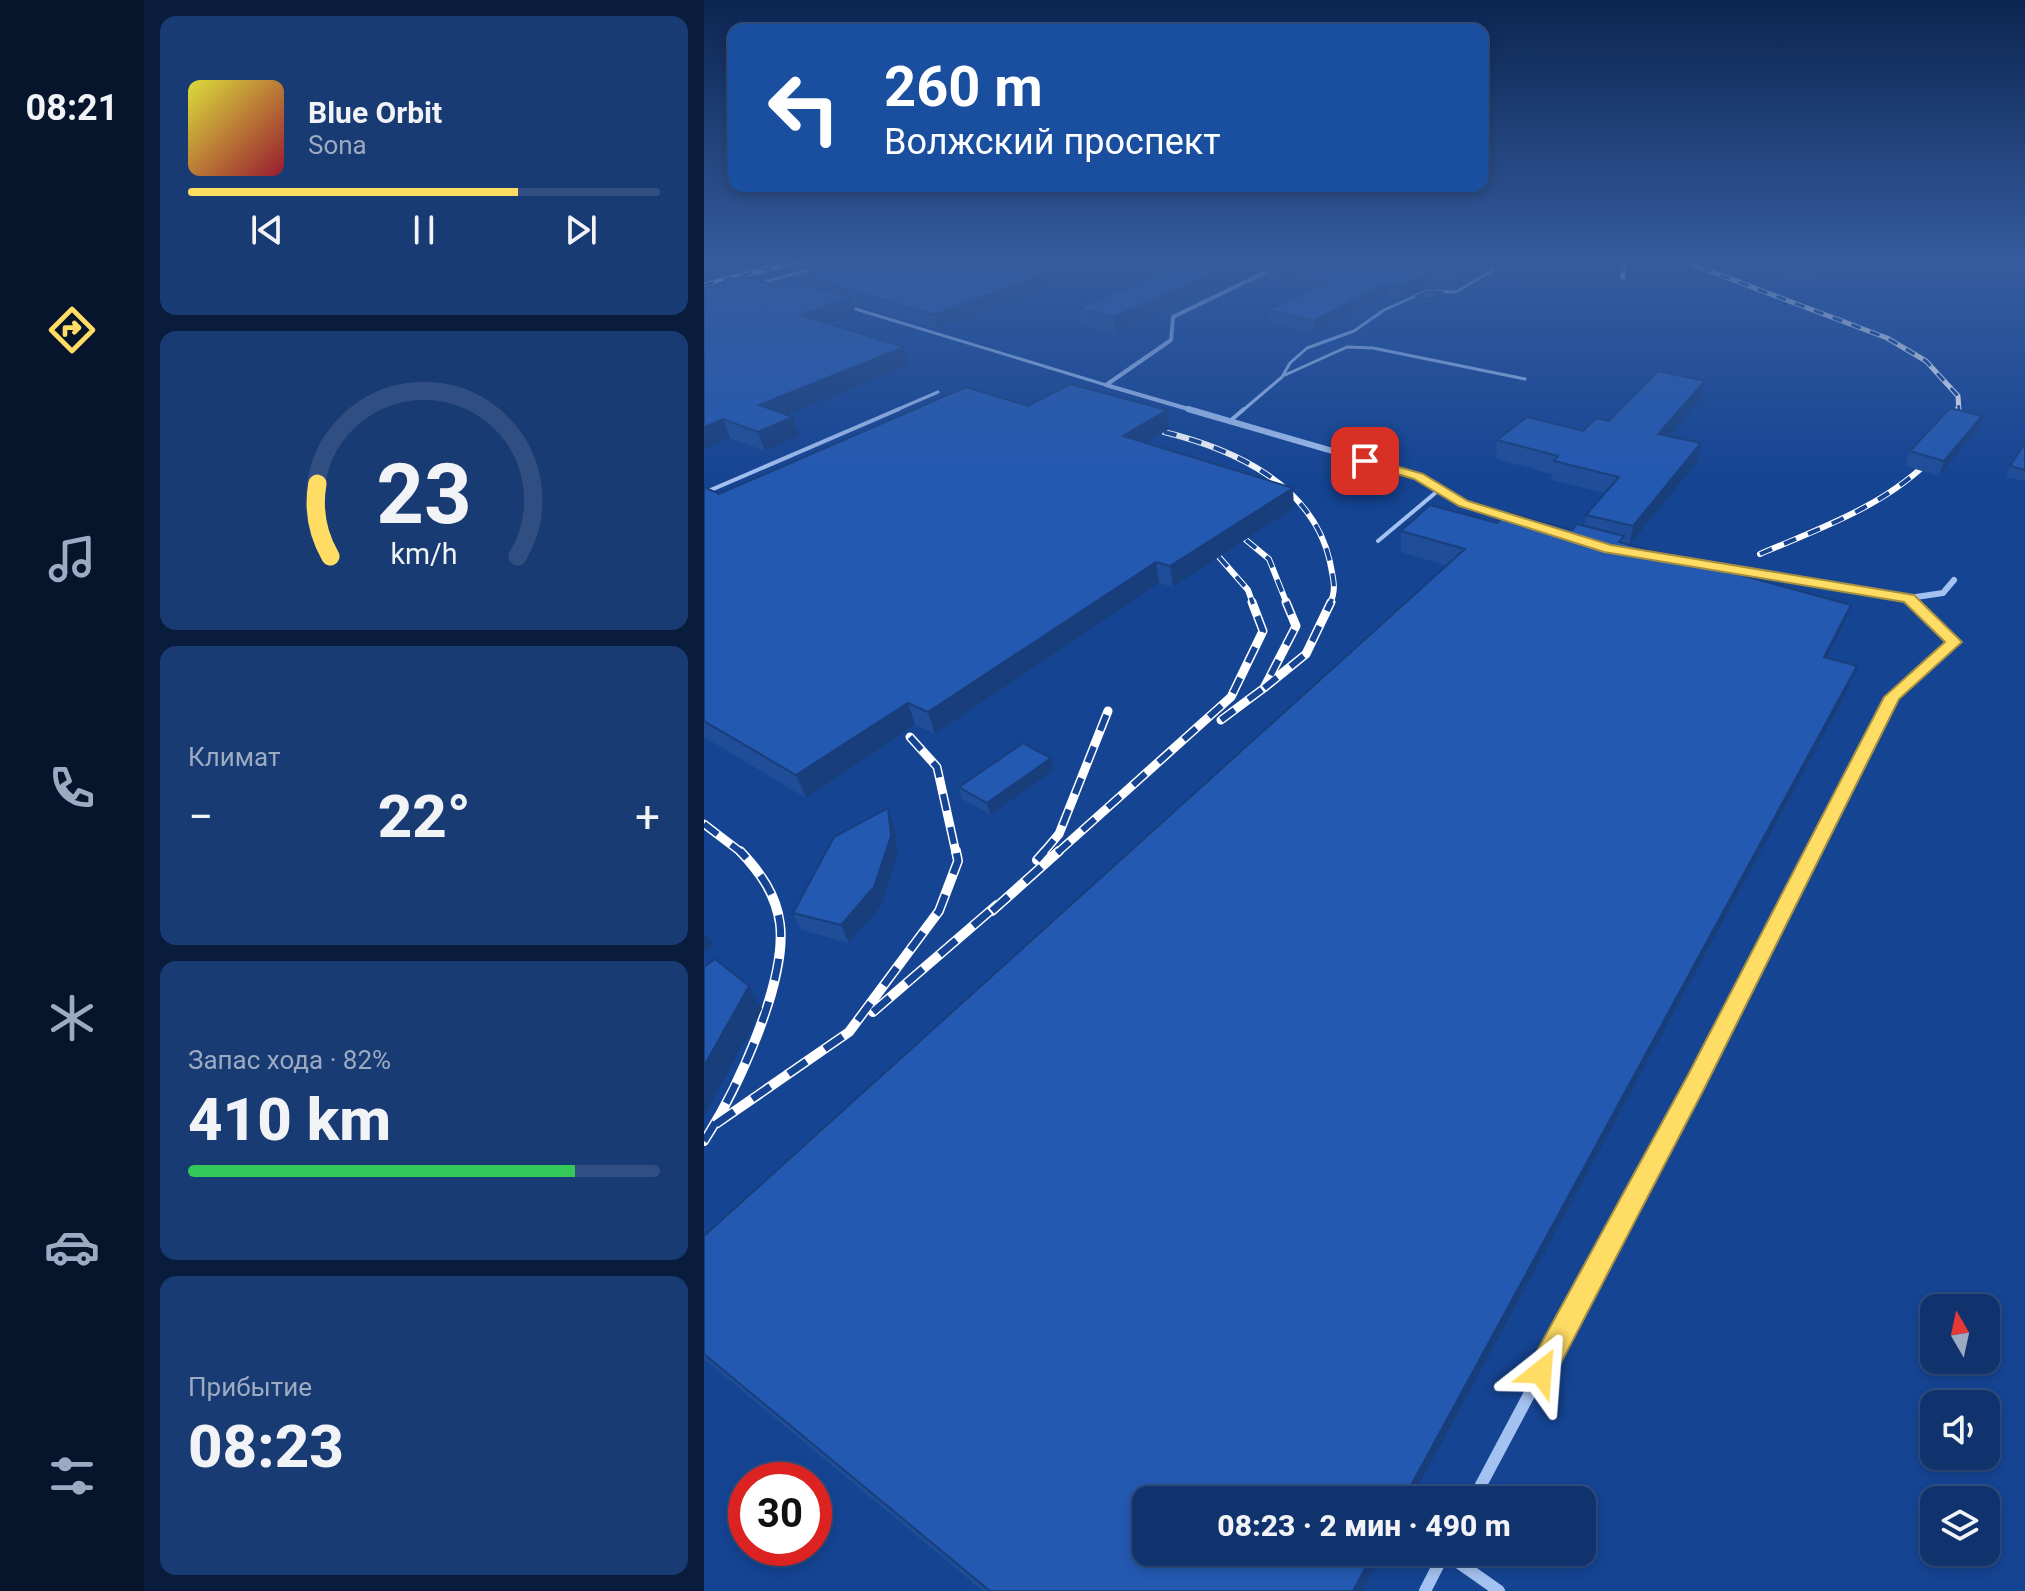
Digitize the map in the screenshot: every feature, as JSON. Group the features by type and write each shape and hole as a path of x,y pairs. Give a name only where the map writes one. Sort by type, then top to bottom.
{"street":[{"path":"1106,385 1171,340 1171,335"},
{"path":"1106,385 1419,476 1464,504 1522,522"},
{"path":"1672,559 1909,598 1943,593 1954,580"},
{"path":"1480,1486 1696,1082 1892,697 1954,642 1909,598"},
{"path":"1425,1591 1438,1566"},
{"path":"1464,1566 1499,1591"}],"lane":[{"path":"942,335 1106,385"},
{"path":"1282,377 1290,363 1307,348 1342,335"},
{"path":"1230,421 1282,377 1347,347 1373,348 1525,379"},
{"path":"704,493 938,392"},
{"path":"1378,541 1440,489"}],"building":[{"path":"704,335 866,335 904,347 759,405 793,417 758,432 723,419 704,427"},
{"path":"1658,371 1705,381 1658,434 1701,443 1633,526 1586,515 1619,477 1554,461 1558,456 1497,440 1527,417 1583,431 1596,418 1609,421"},
{"path":"1070,384 1167,410 1123,436 1293,488 1170,566 1156,562 928,712 908,703 796,775 704,721 704,487 719,494 966,387 1028,406"},
{"path":"1950,408 1982,416 1944,461 1910,451"},
{"path":"2025,443 2025,470 2010,466"},
{"path":"1430,505 1497,523 1508,512 1572,530 1577,524 1624,536 1619,542 1851,605 1824,657 1857,666 1411,1486 1132,1486 1132,1566 1366,1566 1353,1591 990,1591 704,1354 704,1236 1465,549 1401,531"},
{"path":"1023,743 1051,758 987,803 959,787"},
{"path":"888,808 891,836 874,887 841,925 793,913 834,837"},
{"path":"715,959 749,986 704,1066 704,967"}],"railway":[{"path":"1880,335 1926,361 1958,396 1959,411"},
{"path":"1953,431 1959,423 1958,409"},
{"path":"1164,432 1191,439 1243,460 1267,474 1288,492 1307,512 1321,535 1333,579 1330,604"},
{"path":"1760,554 1876,501 1917,472 1936,454"},
{"path":"1246,540 1269,559 1287,604"},
{"path":"1219,557 1248,590 1253,604"},
{"path":"1057,853 1231,697 1263,631 1252,602"},
{"path":"1264,688 1296,626 1286,602"},
{"path":"1264,688 1306,654 1331,602"},
{"path":"1221,720 1264,688"},
{"path":"1043,853 1059,834 1108,711"},
{"path":"910,737 937,767 956,853"},
{"path":"704,824 741,852"},
{"path":"716,1124 849,1032 939,911 958,861 956,851"},
{"path":"1037,860 1045,851"},
{"path":"992,911 1059,851"},
{"path":"704,1141 730,1095 757,1036 776,976 780,948 780,924 771,893 741,852"},
{"path":"873,1012 997,905"}],"route":[{"path":"1365,461 1419,476 1464,504 1609,549 1909,598 1954,642 1892,697 1696,1082 1541,1372"}]}
